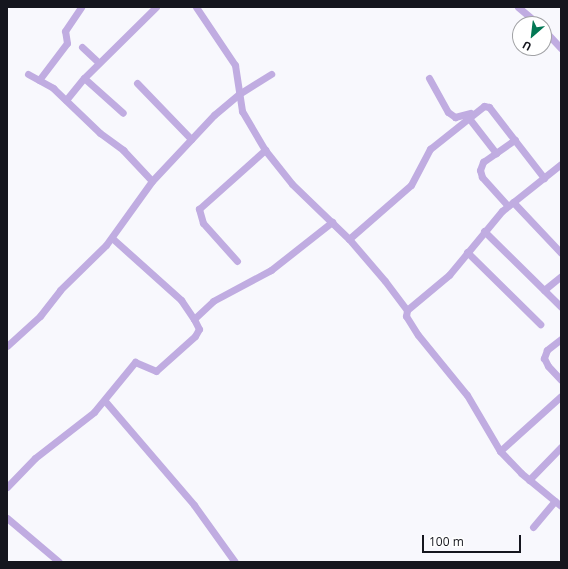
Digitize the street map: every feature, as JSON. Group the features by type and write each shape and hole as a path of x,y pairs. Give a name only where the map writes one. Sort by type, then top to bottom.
{"street":[{"path":"39,80 68,43 64,33 81,7"},
{"path":"66,100 84,78 156,7"},
{"path":"518,7 529,16"},
{"path":"200,8 235,65 242,112 265,150 292,184 349,239 376,269 407,310"},
{"path":"552,38 561,48"},
{"path":"82,47 100,63"},
{"path":"28,74 39,80 66,100 95,129 123,150 152,181"},
{"path":"7,346 40,316 60,290 112,238 152,181 214,115 239,94 271,74"},
{"path":"84,78 123,113"},
{"path":"429,78 448,112 459,117 471,115"},
{"path":"137,83 191,139"},
{"path":"349,239 411,185 430,149 484,106 489,107 544,178"},
{"path":"471,115 496,153"},
{"path":"515,140 483,162 481,174 561,253"},
{"path":"237,261 203,223 199,209 265,150"},
{"path":"561,164 510,204 484,231 441,284 407,310 406,316 410,323 461,385 500,451 529,480 561,506"},
{"path":"194,318 225,293 271,270 332,222"},
{"path":"484,231 561,307"},
{"path":"7,487 35,458 70,433 105,401 136,362 156,371 195,336 198,329 194,318 181,300 112,238"},
{"path":"467,252 540,324"},
{"path":"544,290 561,276"},
{"path":"561,339 548,350 544,358 548,366 561,380"},
{"path":"500,451 561,396"},
{"path":"105,401 194,505 235,562"},
{"path":"529,480 561,448"},
{"path":"533,528 555,501"},
{"path":"7,518 57,562"}]}
